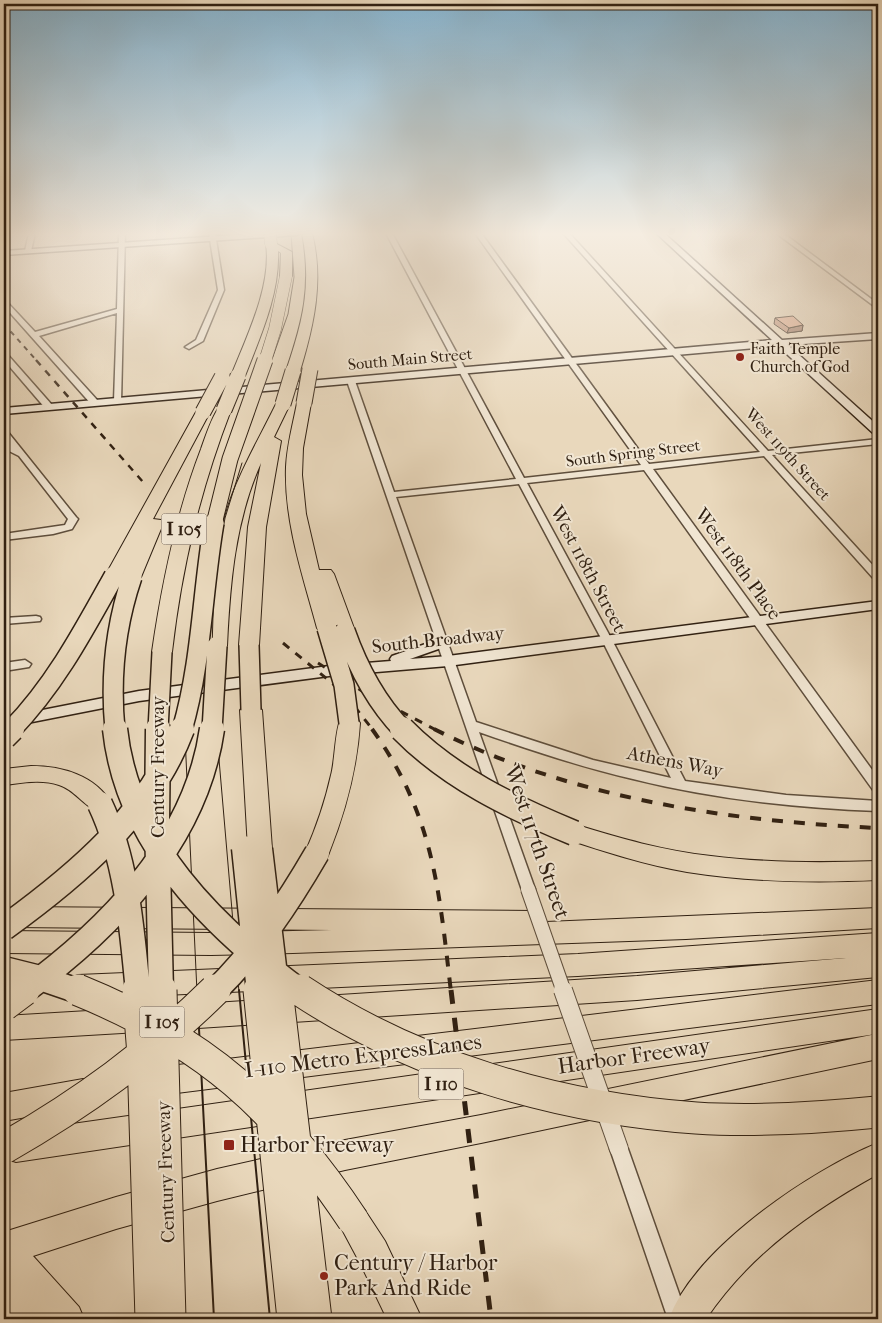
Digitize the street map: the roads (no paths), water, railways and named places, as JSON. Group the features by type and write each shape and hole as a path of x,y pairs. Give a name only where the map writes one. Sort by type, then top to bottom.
{"highway":[{"name":"Century Freeway","path":"170,1319 157,822 158,704 162,652 169,600 182,537 201,471 260,322 266,295"},
{"path":"4,928 62,882 114,832 158,775 182,728 194,683 213,519 232,447 273,340 284,295"},
{"path":"294,1319 252,848 257,814 249,645 253,572 260,503 283,404 312,305 312,295"},
{"path":"4,1149 42,1127 137,1061 180,1024 253,950 289,902 318,853 336,806 348,751 349,723 336,629 308,516 301,479 298,432 318,328 312,305"},
{"path":"4,737 37,702 61,670 123,576 165,499 171,470 243,338 260,322"},
{"path":"4,1005 55,967 118,910 154,866 174,836 196,792 213,729 216,646 222,573 232,526 245,481 283,404"},
{"path":"123,576 113,668 115,732 126,782 151,836 189,892 240,944 285,979 363,1027 424,1055 486,1078 555,1097 627,1111 734,1120 807,1118 878,1112"},
{"path":"336,629 374,695 415,742 474,785 522,811 574,833 653,856 717,867 795,872 878,872"},
{"path":"4,777 31,774 57,776 73,780 86,788 95,797 103,810 117,858 130,922 139,1011 150,1319"},
{"path":"252,848 316,1319"},
{"path":"4,917 776,923"},
{"path":"4,942 211,944 284,942 686,928 878,918"},
{"path":"4,991 574,967 713,958 878,944"},
{"path":"4,1028 687,985 878,966"},
{"path":"4,969 56,982 139,1016 191,1048 241,1086 288,1132 332,1188 373,1253 405,1319"},
{"name":"I-110 Metro ExpressLanes","path":"4,1107 210,1074 510,1039 722,1010 878,992"},
{"name":"Harbor Freeway","path":"4,1149 878,1021"},
{"path":"67,1319 4,1250 116,1213 217,1185 345,1155 481,1129 878,1046"},
{"path":"686,1319 697,1301 729,1264 760,1233 792,1208 878,1158"},
{"path":"4,1291 30,1319"}],"main road":[{"path":"727,295 878,432"},
{"name":"South Main Street","path":"820,340 822,336 878,331"},
{"name":"South Main Street","path":"4,411 878,336"},
{"name":"South Broadway","path":"4,723 139,696 324,672 448,661 878,605"},
{"path":"372,667 421,652 442,643"}],"street":[{"path":"118,401 120,295"},
{"path":"189,347 199,340 220,295"},
{"name":"West 118th Street","path":"422,295 607,640 680,784"},
{"name":"West 118th Place","path":"522,295 878,787"},
{"name":"West 119th Street","path":"623,295 878,577"},
{"path":"862,295 878,307"},
{"path":"4,302 95,403"},
{"path":"34,335 120,310"},
{"path":"4,356 49,407"},
{"name":"West 117th Street","path":"351,381 678,1319"},
{"path":"4,432 73,519 69,527 53,532 4,537"},
{"name":"South Spring Street","path":"392,495 878,441"},
{"path":"4,448 11,448 22,454"},
{"path":"4,621 36,619"},
{"path":"4,667 25,664"},
{"name":"Athens Way","path":"471,725 624,772 680,784 786,799 878,806"}],"tram line":[{"path":"197,992 185,737 187,687 203,583 216,518 288,314 291,295"},
{"path":"239,992 214,701 212,649 214,582 225,518 242,463"},
{"path":"197,990 214,1319"},
{"path":"239,990 270,1319"}],"railway":[{"path":"4,324 37,361"},
{"path":"36,360 143,482"},
{"path":"283,643 343,692 373,730"},
{"path":"318,663 362,691 435,729"},
{"path":"372,729 393,761 409,792 421,823 437,887 451,992"},
{"path":"435,729 486,753 539,773 594,789 650,802 764,819 878,828"},
{"path":"451,990 491,1319"}],"place":[{"name":"Faith Temple Church of God","path":"740,357"},
{"name":"Harbor Freeway","path":"229,1145"},
{"name":"Century / Harbor Park And Ride","path":"324,1276"}]}
